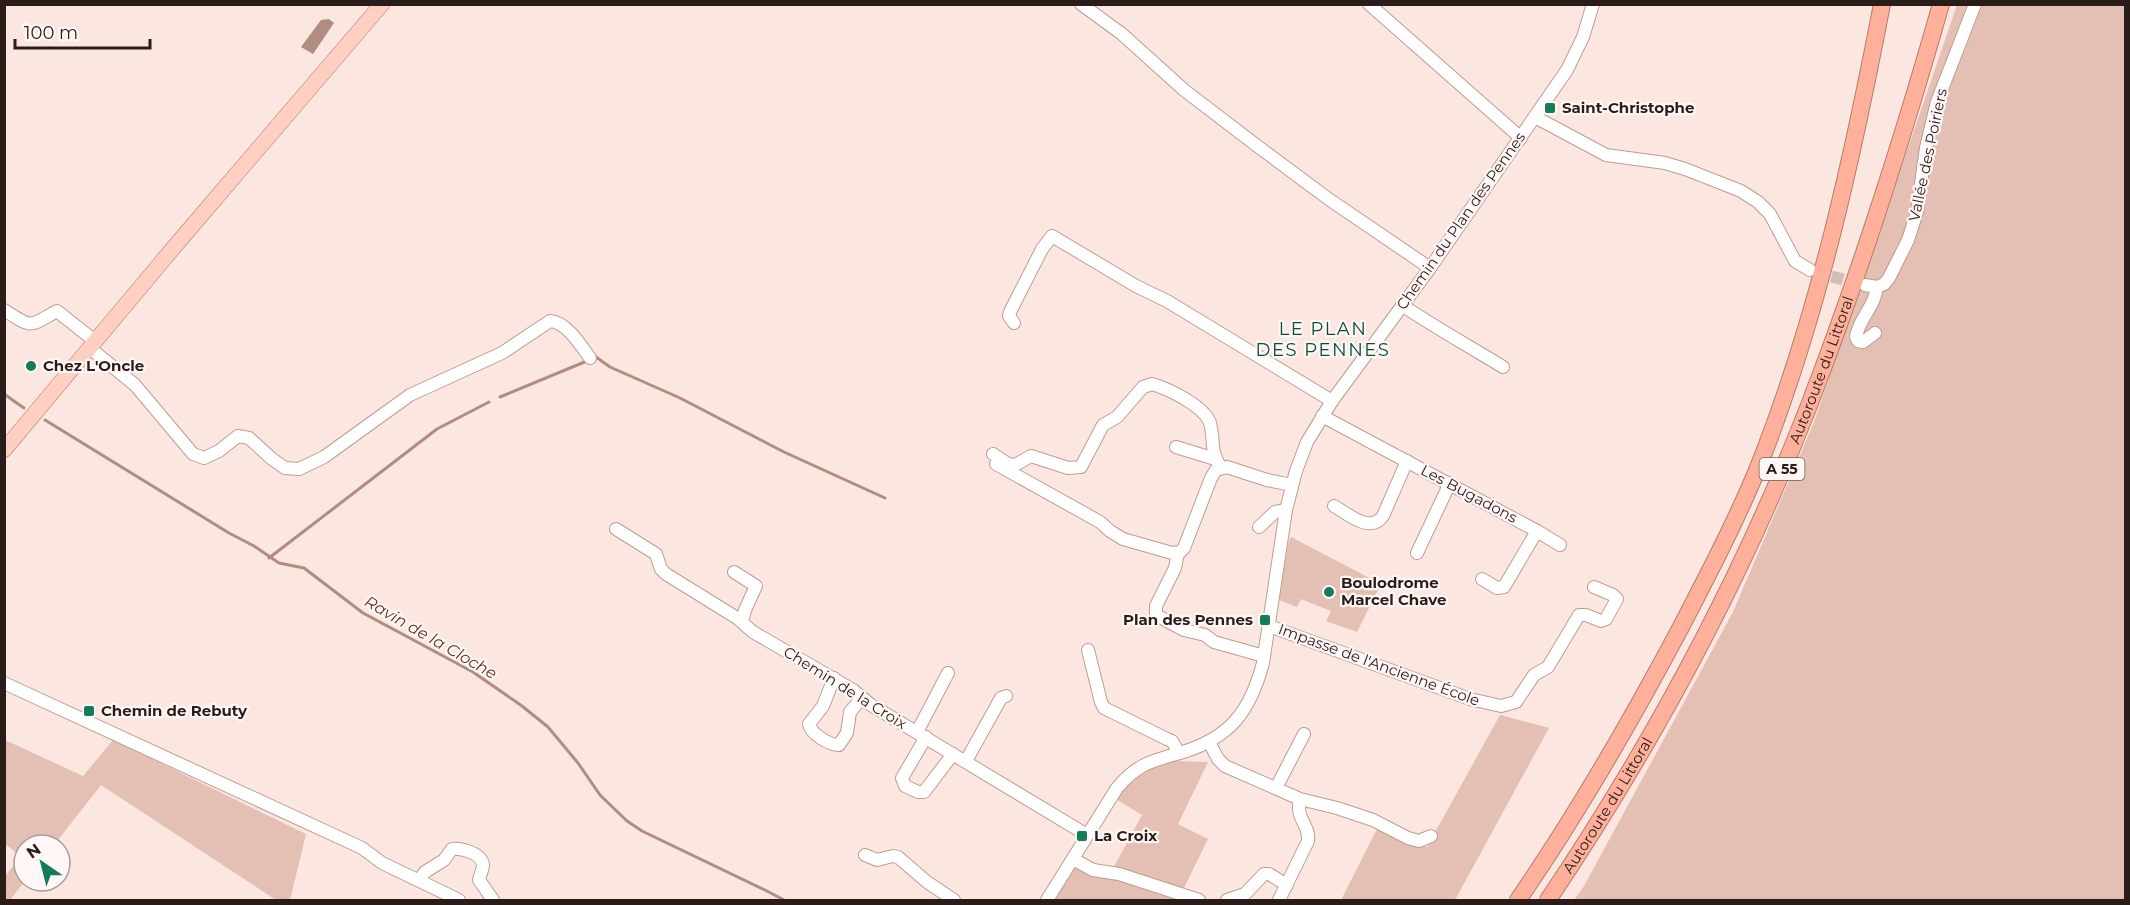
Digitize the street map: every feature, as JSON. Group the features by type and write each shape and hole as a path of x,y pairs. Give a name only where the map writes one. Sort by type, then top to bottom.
{"highway":[{"name":"Autoroute du Littoral","path":"1518,900 1590,788 1648,688 1698,594 1764,452 1810,318 1833,237 1882,4"},
{"name":"Autoroute du Littoral","path":"1548,900 1626,777 1716,614 1808,409 1868,245 1941,4"}],"main road":[{"path":"4,450 382,4"}],"street":[{"path":"1081,4 1122,34 1184,90 1256,145 1330,200 1430,268"},
{"path":"1369,4 1521,138"},
{"name":"Chemin du Plan des Pennes","path":"1047,900 1117,789 1130,774 1152,760 1209,742 1227,730 1244,711 1256,688 1264,656 1286,510 1307,442 1332,401 1430,268 1567,70 1583,37 1593,4"},
{"name":"Vallée des Poiriers","path":"1875,333 1862,343 1856,337 1858,328 1875,300 1871,286 1889,278 1908,240 1917,212 1926,148 1937,102 1975,4"},
{"path":"1535,117 1605,156 1630,157 1675,166 1731,186 1749,196 1770,214 1795,261 1810,270"},
{"path":"1014,323 1009,316 1010,312 1042,249 1052,236 1136,286 1167,301 1332,401"},
{"path":"1401,305 1503,367"},
{"path":"4,310 28,325 34,325 57,311 135,385 193,454 204,458 219,451 238,436 249,438 285,468 299,469 324,457 410,394 502,353 550,321 558,323 571,334 590,358"},
{"path":"1178,553 1122,538 1100,522 994,459 1012,465 1031,456 1077,469 1084,464 1103,425 1117,417 1143,387 1152,384 1194,405 1207,417 1218,463 1184,548 1178,553 1173,574 1156,606 1156,615 1184,630 1205,634 1214,642 1264,656"},
{"name":"Les Bugadons","path":"1322,416 1560,544"},
{"path":"1176,447 1227,467 1267,480 1292,485"},
{"path":"1334,506 1365,523 1376,522 1383,516 1410,463"},
{"path":"1384,527 1410,463"},
{"path":"1417,553 1450,483"},
{"path":"1259,527 1275,512 1286,510"},
{"name":"Chemin de la Croix","path":"616,529 656,554 661,569 666,574 742,622 753,632 834,678 871,705 1088,835"},
{"path":"1482,579 1497,588 1504,587 1537,531"},
{"path":"734,572 756,586 742,622"},
{"name":"Impasse de l'Ancienne École","path":"1269,626 1470,699 1501,706 1516,702 1536,674 1548,667 1579,615 1586,615 1601,621 1606,619 1617,599 1594,587"},
{"path":"1088,650 1104,708 1172,741 1179,753"},
{"path":"948,673 902,778 905,786 918,792 927,790 953,754"},
{"path":"834,678 823,706 809,724 812,731 833,745 839,745 847,733 850,712 862,698"},
{"path":"4,683 362,848 382,863 459,900"},
{"path":"966,761 1000,698 1006,696"},
{"path":"1276,788 1304,734"},
{"path":"1209,742 1218,759 1226,766 1300,799 1373,820 1413,840 1423,841 1431,836"},
{"path":"1282,900 1309,838 1299,812 1300,799"},
{"path":"419,880 425,872 444,860 452,849 462,849 481,861 483,865 479,880 493,900"},
{"path":"865,855 877,860 898,857 927,882 954,900"},
{"path":"1073,860 1093,870 1119,874 1199,900"},
{"path":"1227,900 1245,894 1264,874 1269,874 1287,885"}],"shaded area":[{"path":"1957,5 2125,5 2125,900 1574,900 1584,886 1733,612 1814,422"},
{"path":"329,19 334,23 313,54 301,47 321,20"},
{"name":"Boulodrome Marcel Chave","path":"1291,537 1381,584 1357,632 1326,621 1331,611 1301,599 1297,607 1279,600"},
{"path":"1500,715 1549,728 1455,900 1341,900 1377,829 1427,847"},
{"path":"5,740 83,776 113,740 306,834 290,900 276,900 101,785 63,833 12,833 12,849 5,844"},
{"path":"1173,761 1208,762 1178,824 1208,839 1179,898 1184,900 1054,900 1075,865 1109,876 1142,815 1116,799 1141,774"},
{"path":"12,867 12,893 16,893 10,900 5,900 5,876"}],"waterway":[{"path":"596,357 610,367 680,398 784,452 885,498"},
{"path":"500,397 587,361"},
{"name":"Ravin de la Cloche","path":"4,394 24,408"},
{"path":"269,558 437,429 489,402"},
{"name":"Ravin de la Cloche","path":"45,420 279,563 304,568 363,613 473,672 548,727 578,763 600,795 627,821 642,831 784,900"}],"tunnel":[{"path":"1814,272 1861,284"}],"place":[{"name":"Saint-Christophe","path":"1550,108"},
{"name":"Chez L'Oncle","path":"31,366"},
{"name":"Boulodrome Marcel Chave","path":"1329,592"},
{"name":"Plan des Pennes","path":"1265,620"},
{"name":"Chemin de Rebuty","path":"89,711"},
{"name":"La Croix","path":"1082,836"}],"district":[{"name":"LE PLAN DES PENNES","path":"1323,339"}]}
